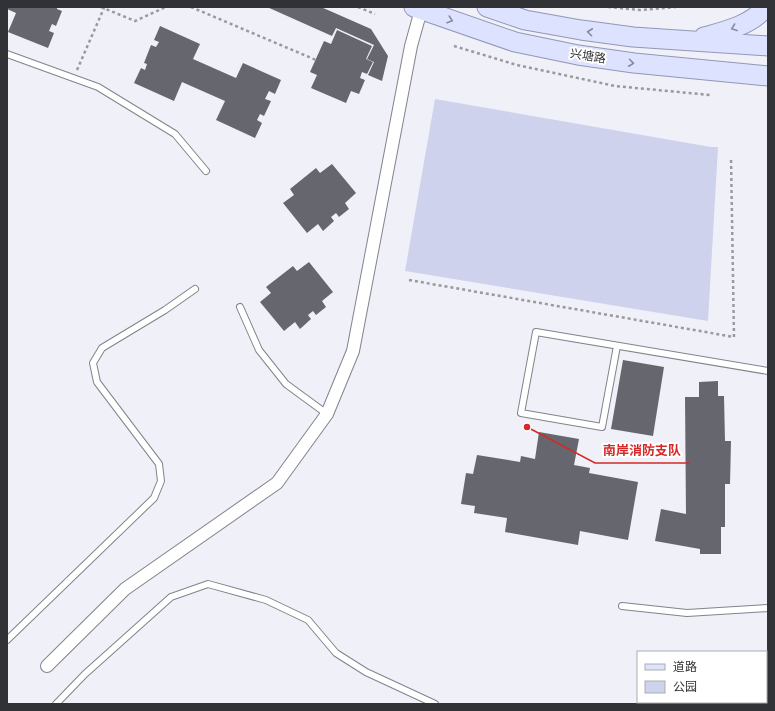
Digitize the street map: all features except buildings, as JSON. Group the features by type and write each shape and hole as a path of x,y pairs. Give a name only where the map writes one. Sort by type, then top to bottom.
{"main road":[{"name":"兴塘路","path":"487,7 525,20 581,30 633,37 768,46"},
{"path":"687,41 738,26 753,19 766,7"},
{"name":"兴塘路","path":"417,8 515,42 578,55 634,63 768,76"}],"street":[{"path":"47,666 125,589 277,483 327,414 353,351 417,8"}],"lane":[{"path":"7,54 98,88 175,134 206,170"},
{"path":"7,640 154,498 161,481 159,464 96,382 93,363 102,348 165,310 195,289"},
{"path":"240,307 259,350 281,378 286,384 327,414"},
{"path":"617,346 602,428 521,413 536,332 768,371"},
{"path":"56,704 85,674 171,597 208,584 266,600 308,620 336,653 366,672 435,704"},
{"path":"622,606 687,613 768,608"}],"path":[{"path":"81,62 102,8 135,22 166,7"},
{"path":"191,7 316,60"},
{"path":"358,7 375,14"},
{"path":"608,7 640,10 676,7"},
{"path":"454,46 517,65 615,86 710,95"},
{"path":"409,280 734,337 731,157"}],"green space":[{"path":"435,99 718,147 708,321 405,271"}],"place":[{"name":"南岸消防支队","path":"527,427"}]}
